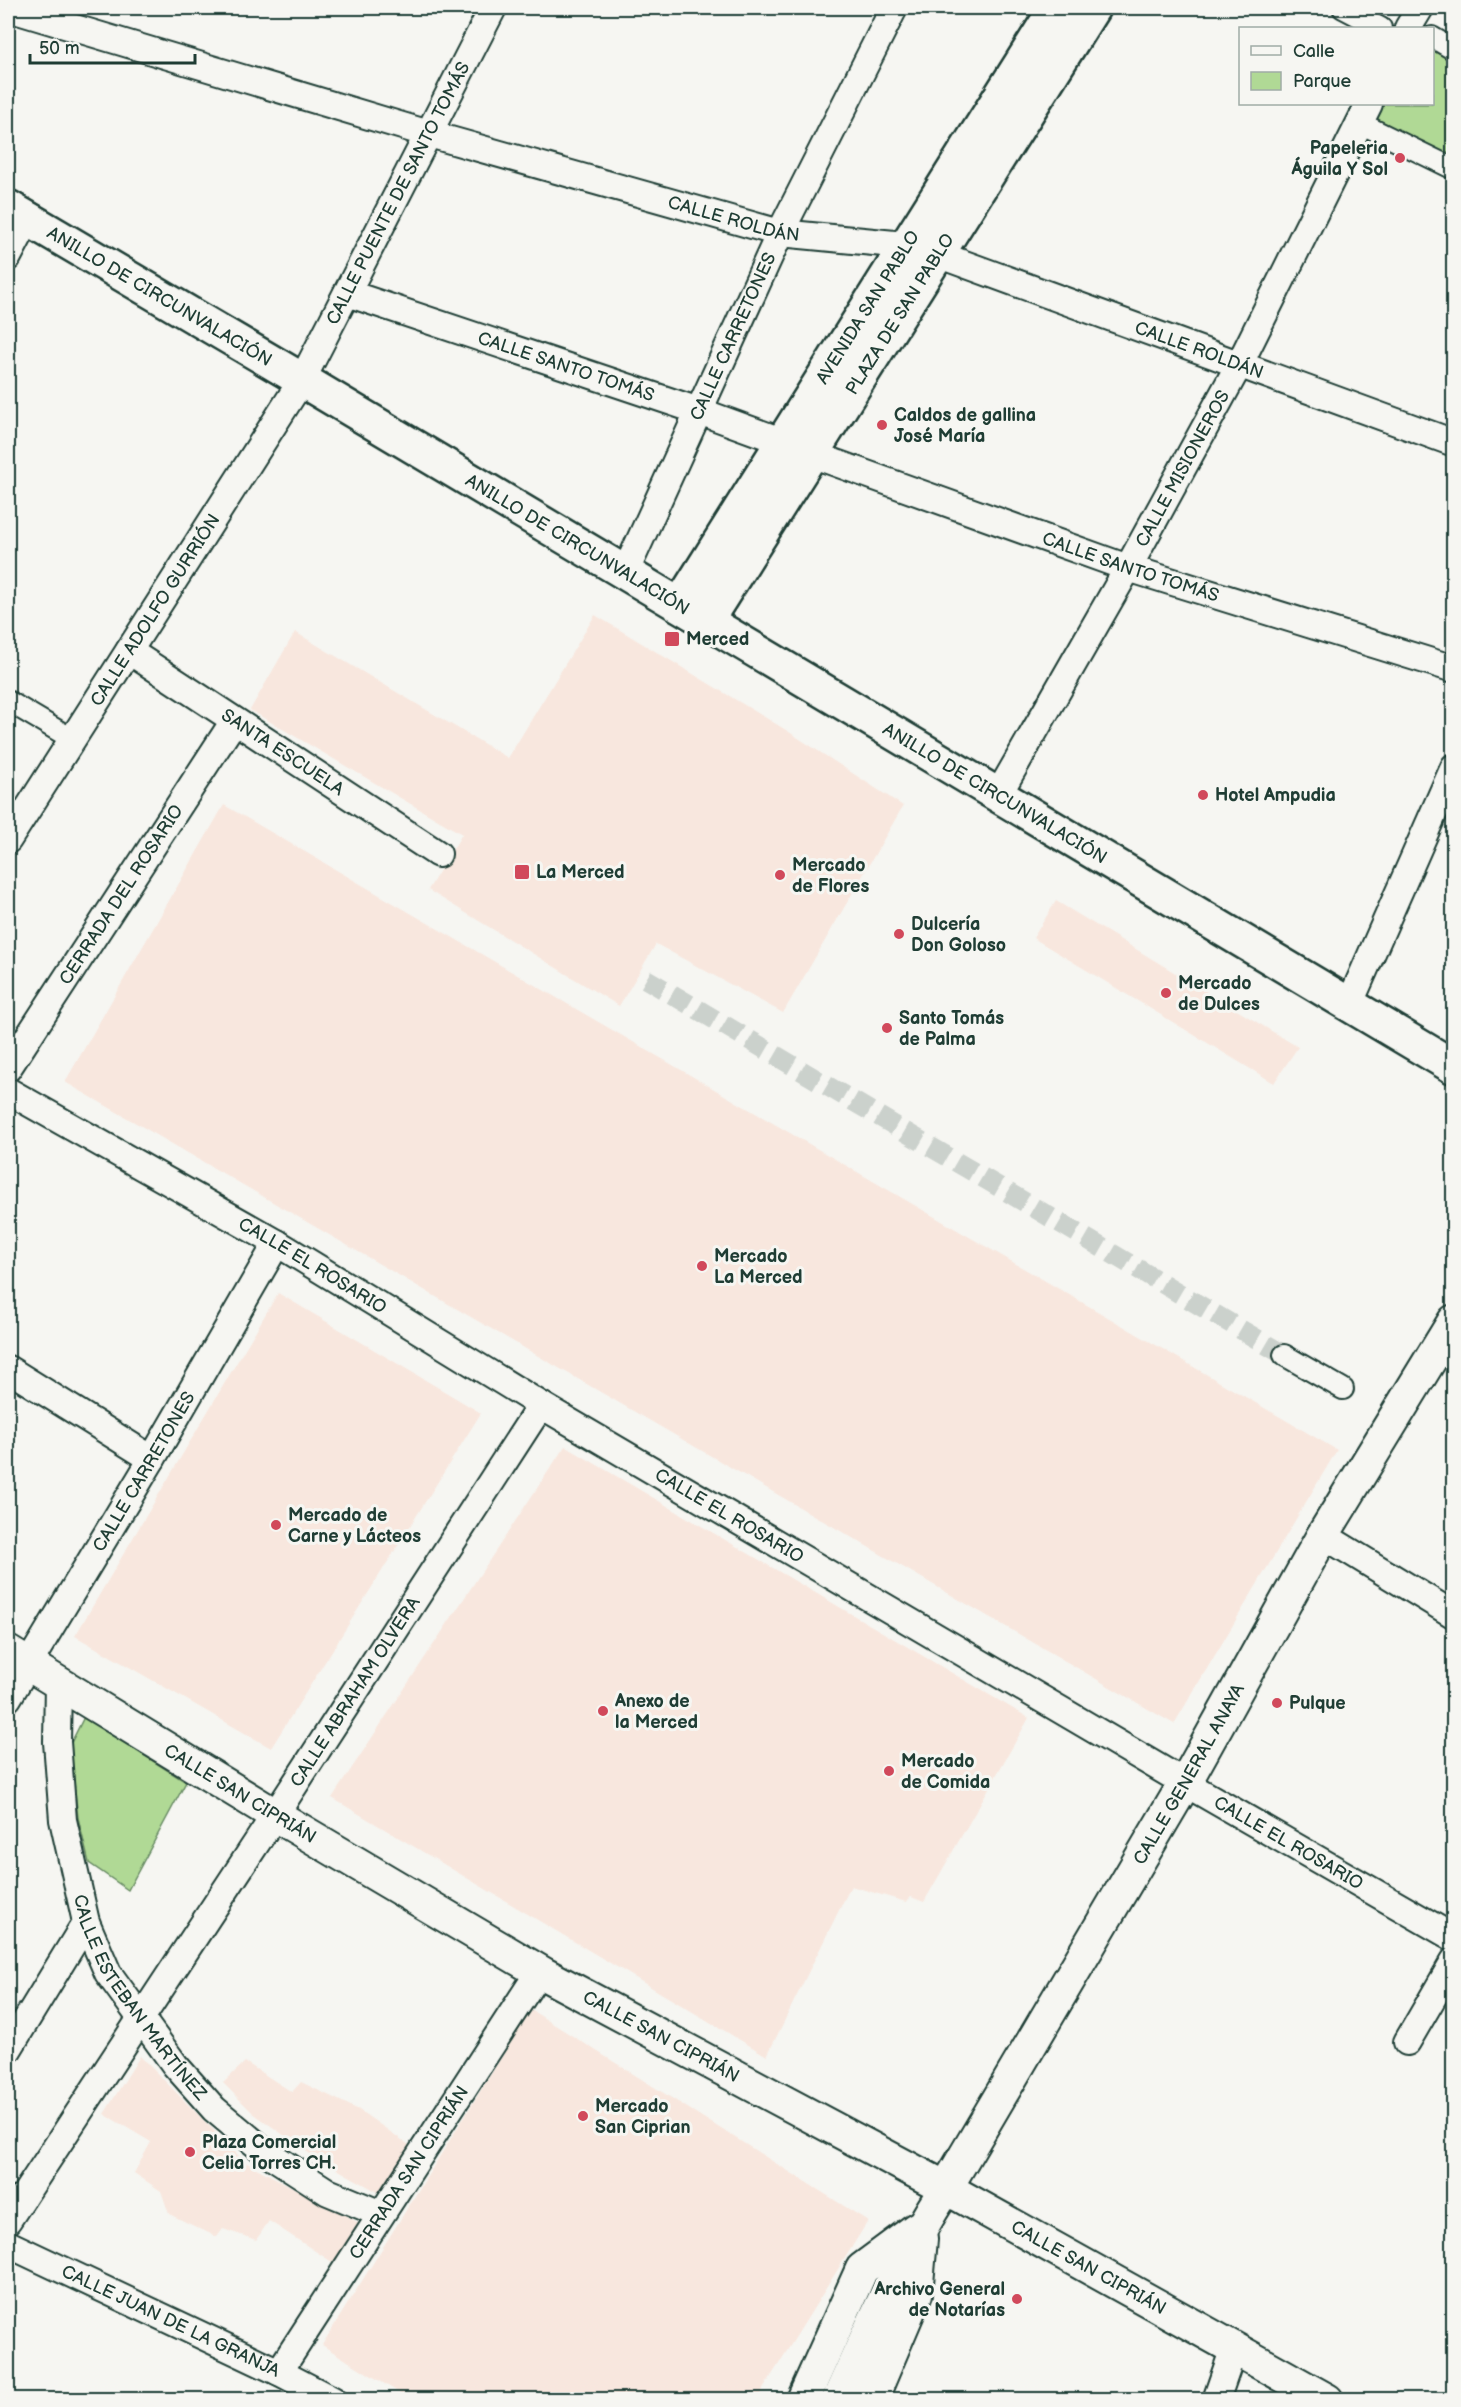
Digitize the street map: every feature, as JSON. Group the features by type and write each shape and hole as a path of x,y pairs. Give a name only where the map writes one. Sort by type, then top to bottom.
{"main road":[{"name":"AVENIDA SAN PABLO","path":"797,448 905,246 1056,8"},
{"name":"PLAZA DE SAN PABLO","path":"693,613 797,448 938,254 1093,8"},
{"name":"ANILLO DE CIRCUNVALACIÓN","path":"18,213 1454,1067"}],"street":[{"name":"CALLE ROLDÁN","path":"8,8 429,134 780,232 905,246 938,254 1454,443"},
{"name":"CALLE PUENTE DE SANTO TOMÁS","path":"302,380 493,8"},
{"name":"CALLE CARRETONES","path":"625,573 780,232 894,8"},
{"path":"1343,8 1379,27"},
{"path":"1434,38 1454,50"},
{"path":"1364,113 1454,169"},
{"name":"CALLE MISIONEROS","path":"998,795 1128,568 1239,365 1364,113"},
{"path":"8,257 18,213"},
{"name":"CALLE SANTO TOMÁS","path":"347,293 699,411 1128,568 1454,669"},
{"name":"CALLE ADOLFO GURRIÓN","path":"8,840 302,380"},
{"name":"SANTA ESCUELA","path":"129,651 438,854"},
{"path":"8,701 72,739"},
{"name":"CERRADA DEL ROSARIO","path":"8,1068 234,721"},
{"path":"1349,1005 1454,767"},
{"name":"CALLE EL ROSARIO","path":"8,1091 277,1243 541,1405 1454,1938"},
{"name":"CALLE CARRETONES","path":"8,1698 18,1658 152,1459 277,1243"},
{"name":"CALLE GENERAL ANAYA","path":"838,2400 892,2282 922,2225 1185,1783 1323,1535 1454,1320"},
{"path":"1284,1355 1343,1389"},
{"path":"8,1369 152,1459"},
{"name":"CALLE ABRAHAM OLVERA","path":"8,2220 541,1405"},
{"path":"1323,1535 1454,1615"},
{"name":"CALLE SAN CIPRIÁN","path":"18,1658 275,1815 539,1972 946,2188 1327,2400"},
{"name":"CALLE ESTEBAN MARTÍNEZ","path":"58,1683 57,1742 63,1820 86,1922 108,1973 176,2065 214,2109 263,2150 328,2192 381,2214"},
{"path":"8,2050 86,1922"},
{"path":"1407,2042 1454,1960"},
{"name":"CERRADA SAN CIPRIÁN","path":"279,2372 539,1972"},
{"name":"CALLE GENERAL ANAYA","path":"803,2400 862,2269 922,2225"},
{"name":"CALLE GENERAL ANAYA","path":"871,2400 916,2294 922,2225"},
{"name":"CALLE JUAN DE LA GRANJA","path":"8,2244 279,2372 333,2400"},
{"path":"1216,2400 1234,2348"}],"shaded area":[{"path":"595,615 786,730 903,806 783,1013 656,944 619,1006 428,890 462,834 250,710 295,632 508,758"},
{"name":"Mercado La Merced","path":"224,805 1337,1450 1174,1724 65,1082"},
{"name":"Mercado de Dulces","path":"1056,901 1298,1047 1274,1083 1033,938"},
{"name":"Mercado de Carne y Lácteos","path":"278,1293 481,1413 271,1748 75,1636"},
{"name":"Anexo de la Merced","path":"565,1446 1029,1718 924,1902 911,1897 906,1902 851,1886 767,2056 332,1798"},
{"name":"Mercado San Ciprian","path":"531,2010 868,2221 757,2399 409,2399 322,2345"},
{"name":"Plaza Comercial Celia Torres CH.","path":"140,2056 245,2162 363,2225 335,2264 269,2221 256,2240 223,2229 217,2237 169,2214 161,2191 134,2173 151,2142 104,2114"},
{"path":"245,2062 292,2092 301,2082 359,2110 412,2147 383,2195 310,2154 253,2113 223,2083"}],"green space":[{"path":"1434,38 1453,50 1453,169 1367,126 1379,105 1434,105"},
{"path":"84,1717 186,1782 128,1890 89,1863 78,1818 70,1745"}],"tunnel":[{"path":"646,979 1284,1355"}],"place":[{"name":"Papeleria Águila Y Sol","path":"1400,158"},
{"name":"Caldos de gallina José María","path":"882,425"},
{"name":"Merced","path":"672,639"},
{"name":"Hotel Ampudia","path":"1203,795"},
{"name":"La Merced","path":"522,872"},
{"name":"Mercado de Flores","path":"780,875"},
{"name":"Dulcería Don Goloso","path":"899,934"},
{"name":"Mercado de Dulces","path":"1166,993"},
{"name":"Santo Tomás de Palma","path":"887,1028"},
{"name":"Mercado La Merced","path":"702,1266"},
{"name":"Mercado de Carne y Lácteos","path":"276,1525"},
{"name":"Pulque","path":"1277,1703"},
{"name":"Anexo de la Merced","path":"603,1711"},
{"name":"Mercado de Comida","path":"889,1771"},
{"name":"Mercado San Ciprian","path":"583,2116"},
{"name":"Plaza Comercial Celia Torres CH.","path":"190,2152"},
{"name":"Archivo General de Notarías","path":"1017,2299"}]}
